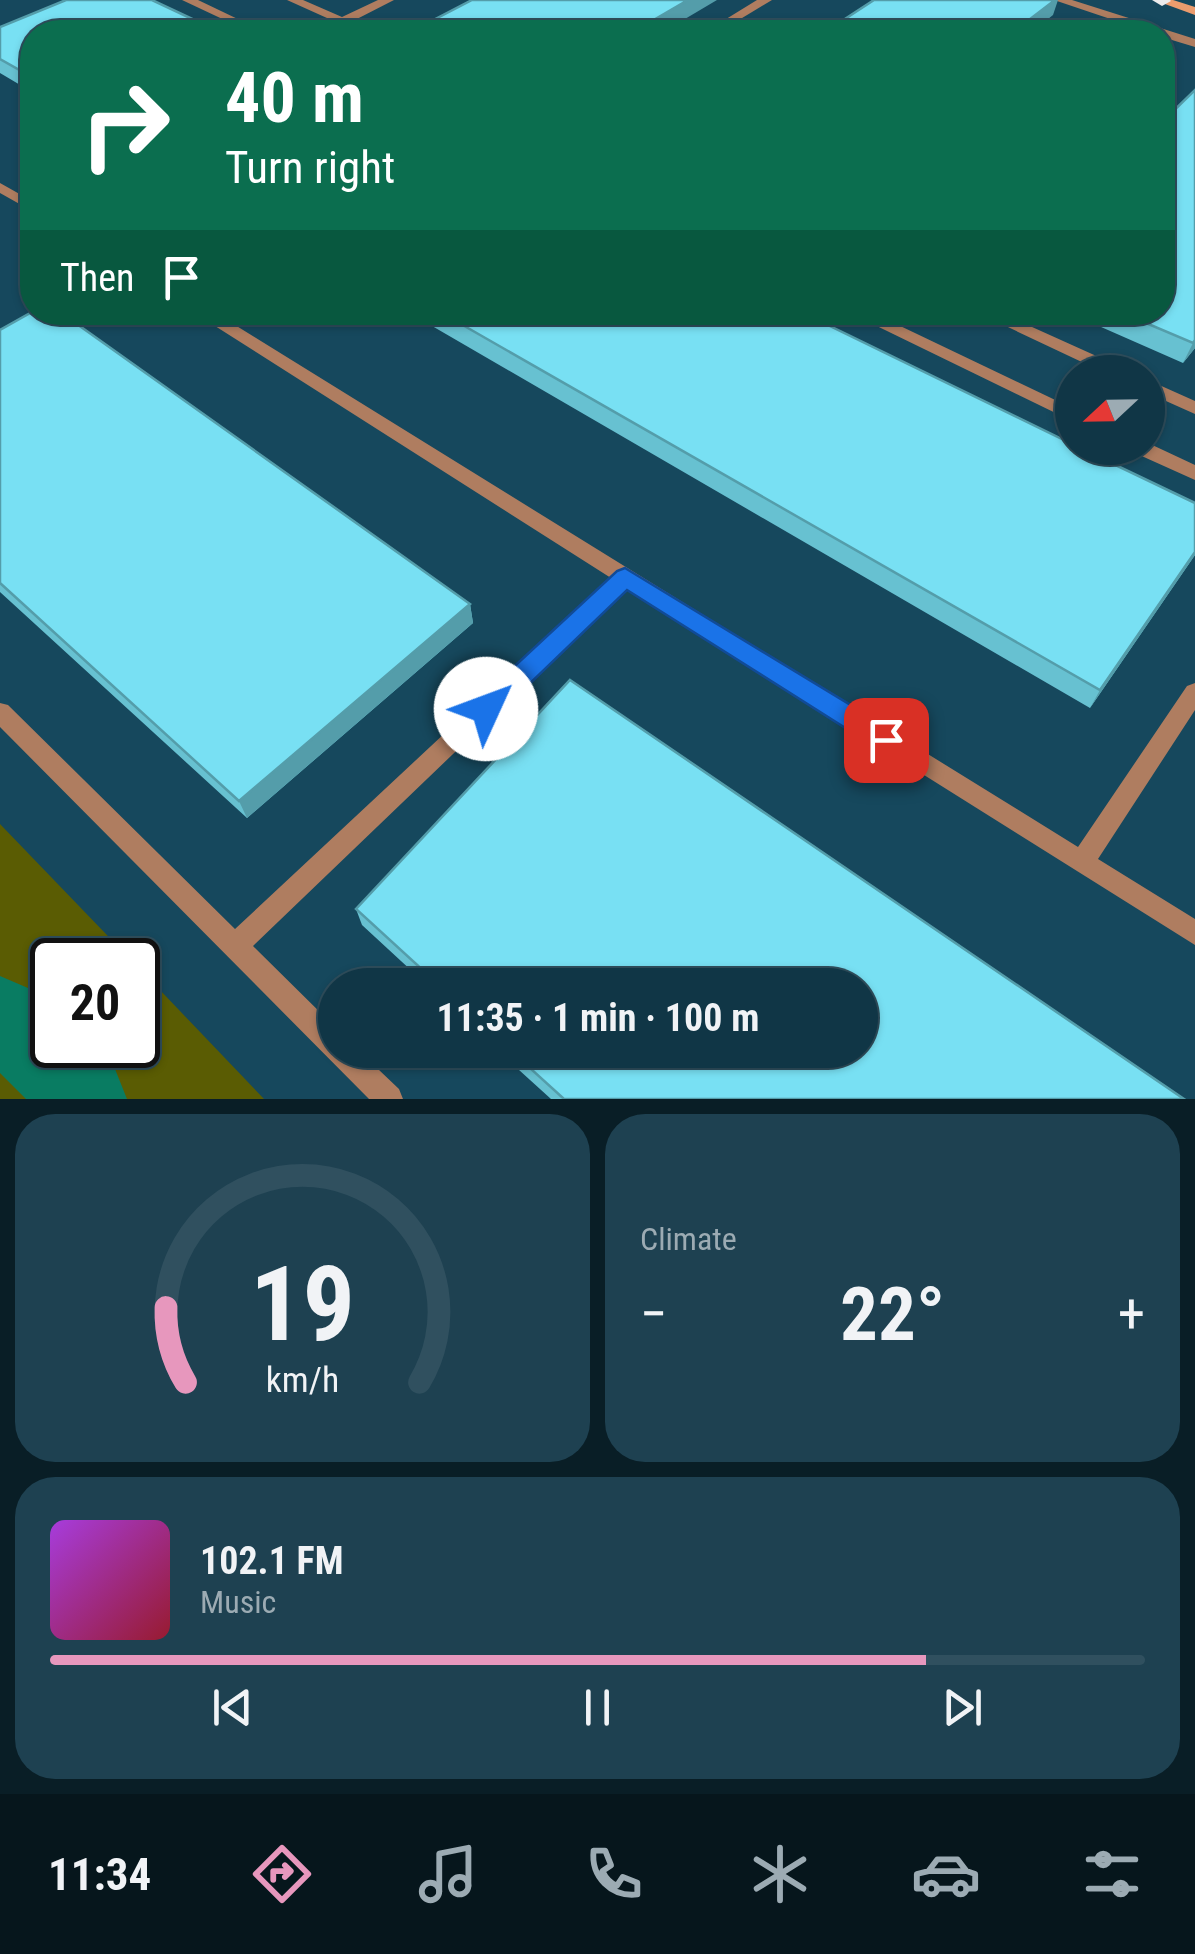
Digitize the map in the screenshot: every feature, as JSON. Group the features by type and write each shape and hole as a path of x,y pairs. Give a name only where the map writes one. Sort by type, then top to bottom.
{"main road":[{"path":"1161,0 1195,11"}],"lane":[{"path":"188,0 232,20"},
{"path":"293,0 340,20"},
{"path":"344,20 388,0"},
{"path":"732,20 766,0"},
{"path":"1060,0 1123,20"},
{"path":"222,325 1195,933"},
{"path":"883,325 1055,407"},
{"path":"1013,325 1079,355"},
{"path":"1165,394 1195,408"},
{"path":"1165,459 1195,473"},
{"path":"235,946 625,577"},
{"path":"1082,862 1195,692"},
{"path":"0,712 318,1029"},
{"path":"357,1068 388,1099"}],"shaded area":[{"path":"0,824 110,938 30,938 30,1068 160,1068 160,990 264,1099 0,1099"}],"building":[{"path":"66,0 152,0 194,20 20,20 20,70 0,59 0,27"},
{"path":"472,0 688,0 654,20 433,20"},
{"path":"874,0 1055,0 1029,20 843,20"},
{"path":"1195,90 1193,343 1151,325 1175,325 1175,109"},
{"path":"20,319 20,325 78,325 470,604 239,801 0,583 0,330"},
{"path":"463,325 828,325 1055,436 1055,465 1116,465 1195,503 1195,552 1100,690"},
{"path":"570,680 1184,1099 564,1099 530,1068 878,1068 878,968 420,968 356,909"}],"waterway":[{"path":"0,1016 85,1099"}],"route":[{"path":"486,709 625,577 886,740"}]}
